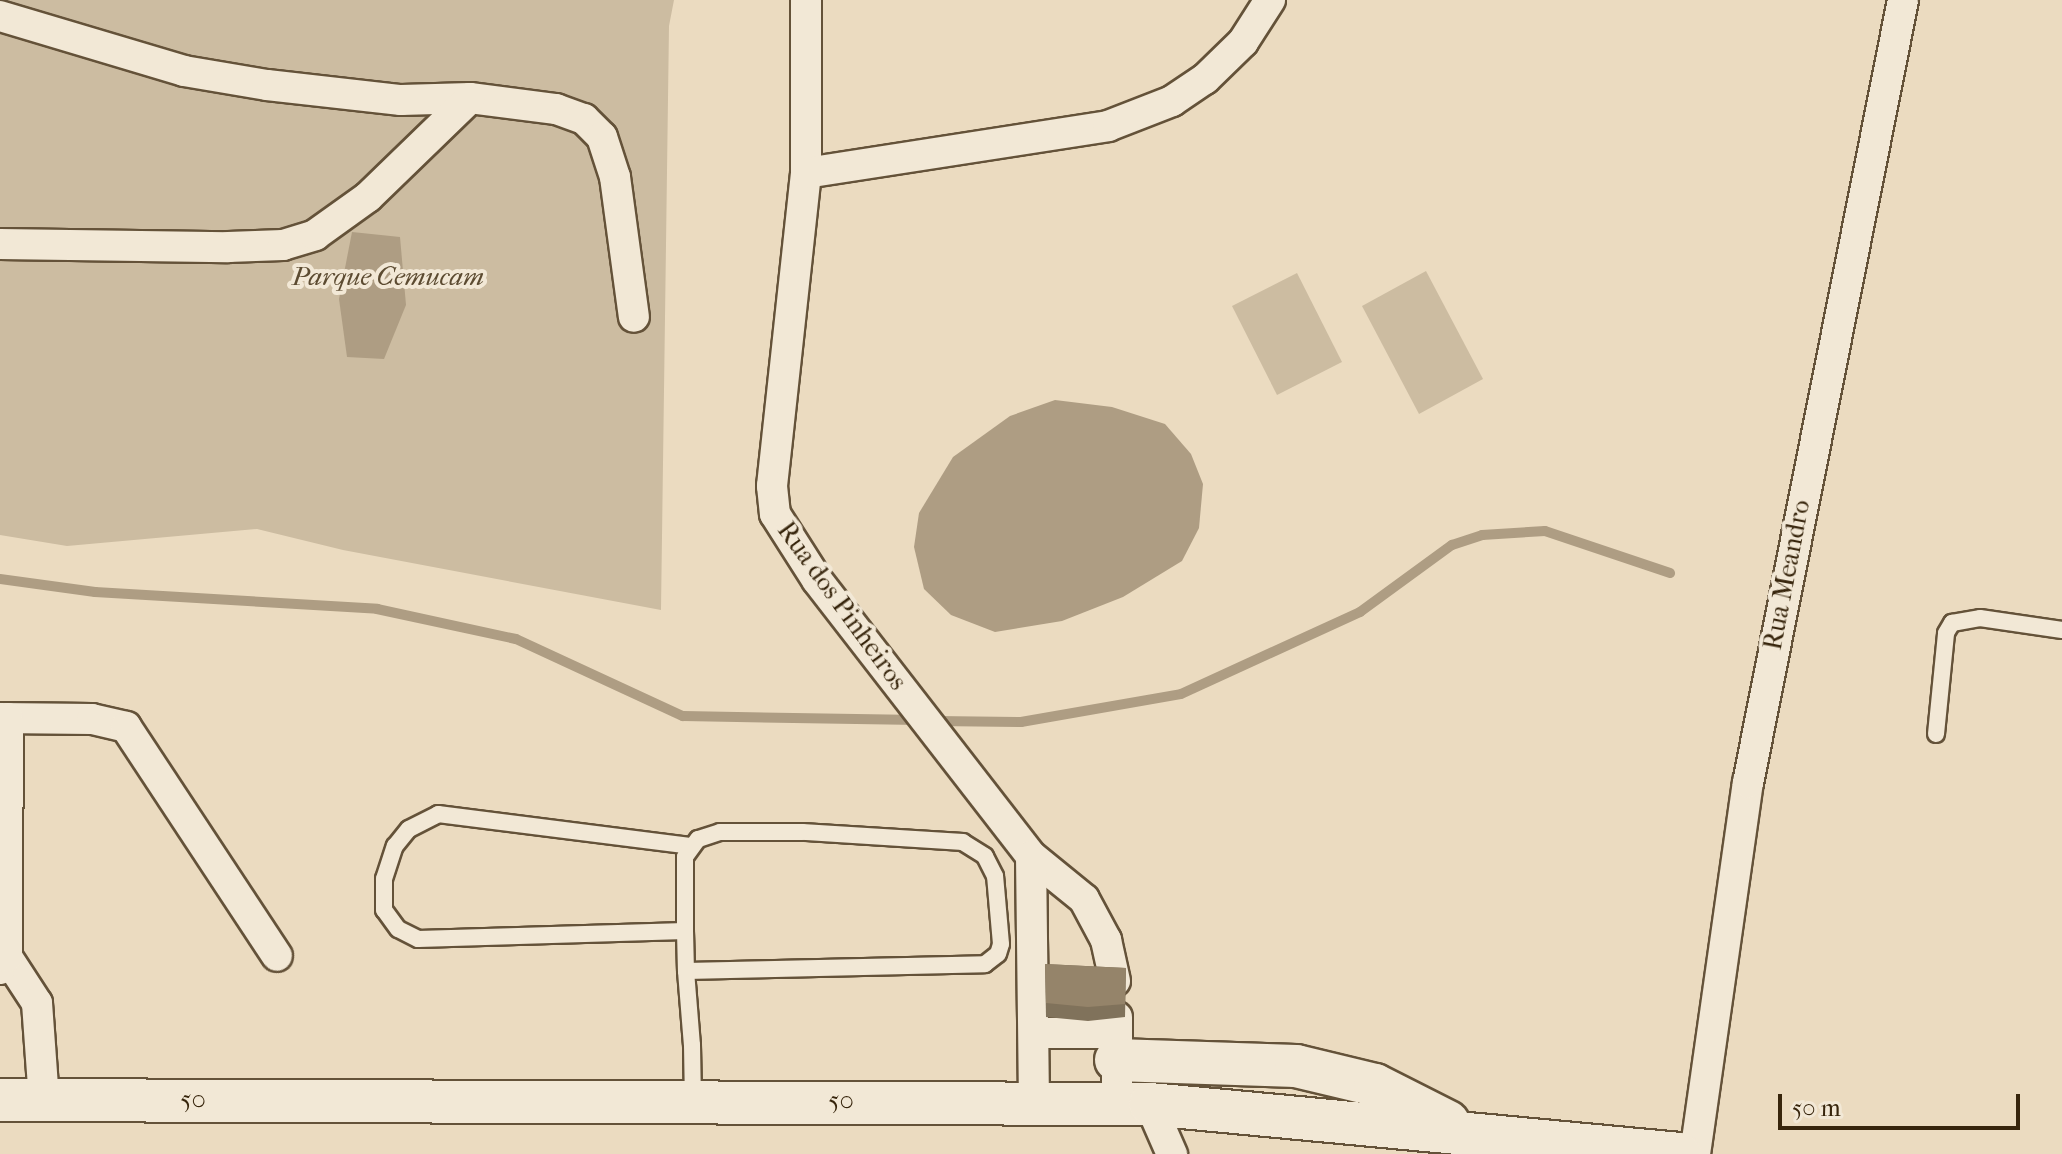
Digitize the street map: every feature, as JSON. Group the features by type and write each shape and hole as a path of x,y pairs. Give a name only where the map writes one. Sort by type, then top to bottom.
{"main road":[{"path":"1117,1037 1339,1075 1375,1085 1464,1130"},
{"name":"50","path":"0,1100 1034,1100 1133,1104 1464,1130 1680,1154"}],"street":[{"name":"Rua dos Pinheiros","path":"806,0 806,173 772,486 775,514 817,580 1031,856 1073,887 1098,919 1115,981"},
{"path":"806,173 1108,126 1172,101 1205,79 1243,42 1270,0"},
{"name":"Rua Meandro","path":"1695,1154 1748,783 1903,0"},
{"path":"0,16 171,67 253,83 401,100 470,98 556,109 584,119 602,137 615,177 634,317"},
{"path":"0,244 283,245 315,235 368,197 470,98"},
{"path":"44,1100 37,1003 3,963 4,718 92,719 126,727 277,956"},
{"path":"1031,856 1034,1100"},
{"path":"1035,1033 1117,1037 1133,1104 1172,1154"}],"lane":[{"path":"1936,734 1946,633 1952,623 1980,618 2062,630"},
{"path":"685,931 418,939 398,929 384,910 384,879 395,846 409,829 438,814 690,846 720,832 963,842 985,856 995,876 1001,944 985,964 686,971"},
{"path":"690,846 685,857 685,931 693,1101"}],"green space":[{"name":"Parque Cemucam","path":"0,0 674,0 669,26 661,610 343,550 257,529 67,546 0,535"},
{"path":"1426,271 1483,379 1419,414 1362,306"},
{"path":"1297,273 1342,362 1277,395 1232,306"}],"shaded area":[{"path":"352,232 400,237 406,305 384,359 347,357 339,299"},
{"path":"1055,400 1112,407 1165,424 1191,454 1203,484 1199,528 1182,561 1123,597 1062,621 995,632 951,615 924,589 914,547 919,513 953,457 1010,416"}],"building":[{"path":"1045,964 1126,968 1125,1004 1088,1007 1046,1003"}],"waterway":[{"path":"935,721 1021,722 1181,694 1360,612 1452,545 1482,535 1545,531 1670,573"},
{"path":"0,579 95,592 377,609 516,639 683,716 919,720"}]}
